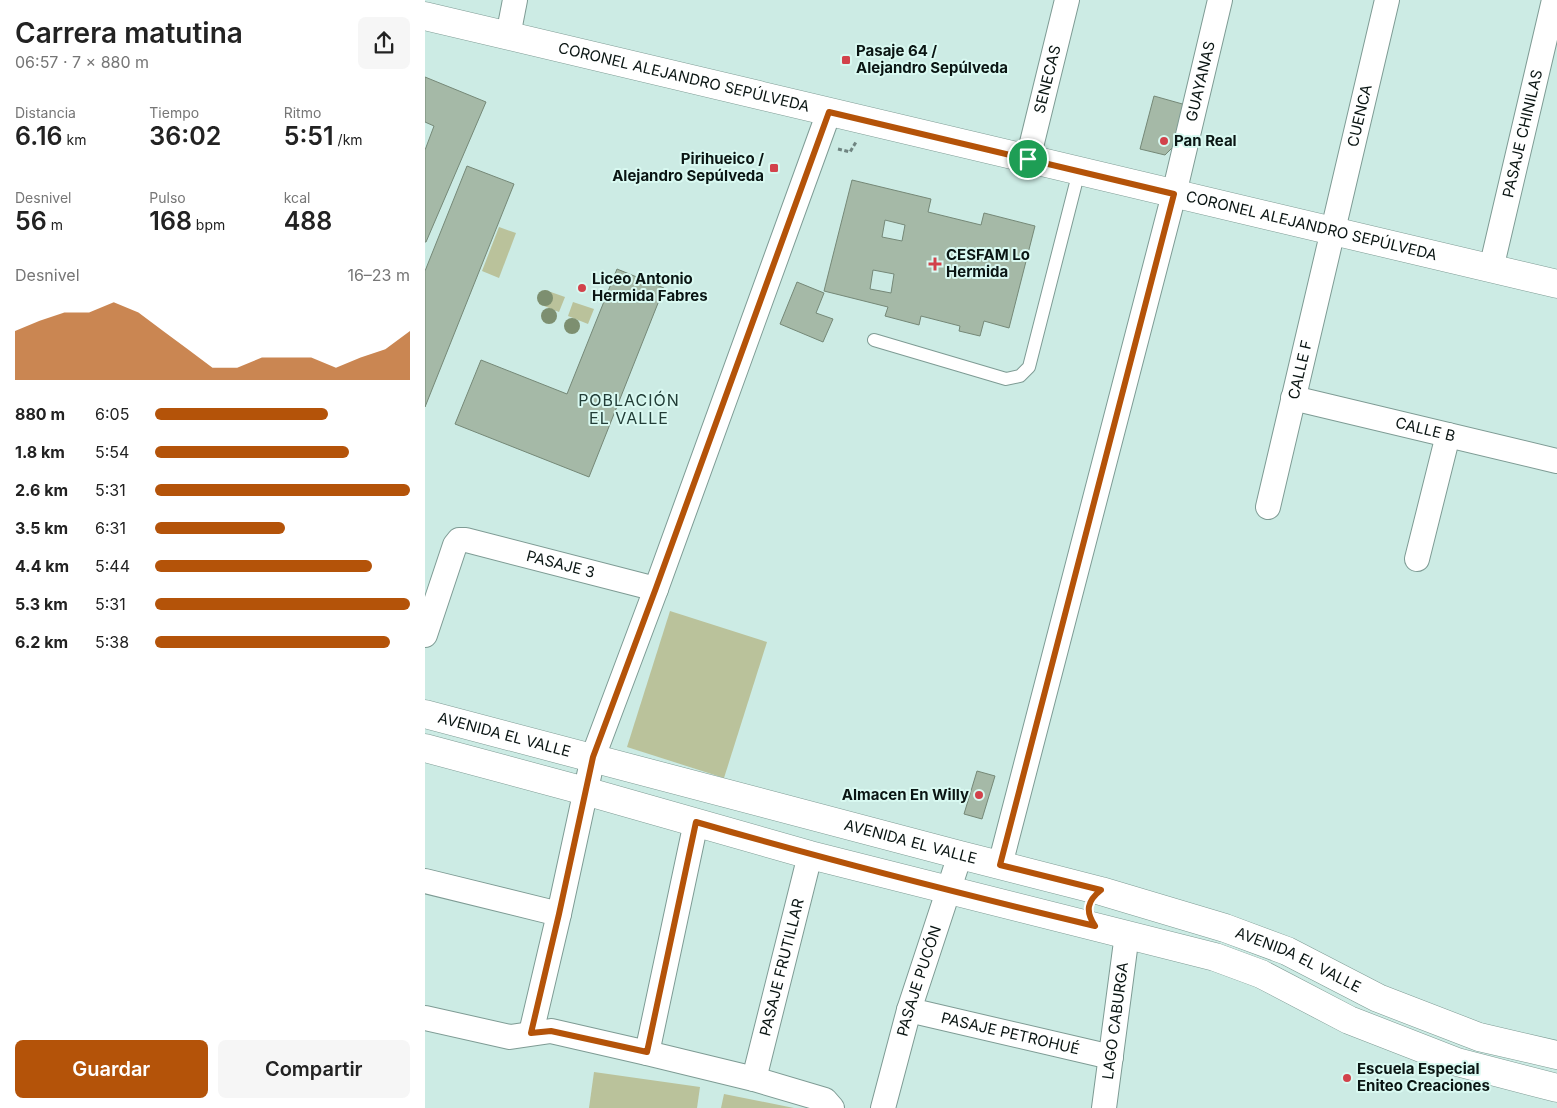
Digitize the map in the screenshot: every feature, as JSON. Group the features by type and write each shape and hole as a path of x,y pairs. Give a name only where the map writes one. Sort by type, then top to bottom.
{"street":[{"path":"508,36 515,0"},
{"name":"SENECAS","path":"1028,159 1067,0"},
{"name":"GUAYANAS","path":"1000,865 1174,194 1220,0"},
{"name":"CUENCA","path":"1333,231 1387,0"},
{"name":"PASAJE CHINILAS","path":"1491,268 1554,0"},
{"name":"CORONEL ALEJANDRO SEPÚLVEDA","path":"425,16 1557,284"},
{"path":"531,1033 593,757 829,112"},
{"name":"CALLE F","path":"1267,507 1333,231"},
{"name":"CALLE B","path":"1293,398 1557,461"},
{"path":"1417,559 1448,435"},
{"name":"PASAJE 3","path":"425,635 455,545 459,540 466,540 656,588"},
{"name":"AVENIDA EL VALLE","path":"425,714 960,855 1101,890 1225,928 1287,951 1378,998 1479,1037 1557,1055"},
{"name":"AVENIDA EL VALLE","path":"425,748 810,855 1215,957 1261,974 1349,1020 1457,1062 1557,1088"},
{"path":"647,1052 696,822"},
{"name":"PASAJE FRUTILLAR","path":"754,1079 810,855"},
{"name":"PASAJE PUCÓN","path":"883,1108 909,1010 960,855"},
{"path":"425,881 559,914"},
{"path":"1095,926 1090,919 1088,911 1094,896 1101,890"},
{"name":"LAGO CABURGA","path":"1105,1108 1127,934"},
{"name":"PASAJE PETROHUÉ","path":"909,1010 1111,1057"},
{"path":"425,1018 510,1037 551,1031 647,1052 754,1079 829,1104"}],"lane":[{"path":"874,340 1007,379 1020,376 1029,368 1079,171"}],"green space":[{"path":"499,227 516,233 499,278 482,271"},
{"path":"545,290 565,297 559,312 539,304"},
{"path":"573,302 594,309 588,324 568,316"},
{"path":"670,611 767,642 724,778 627,747"},
{"path":"594,1072 700,1087 697,1108 589,1108"},
{"path":"724,1094 794,1108 721,1108"}],"building":[{"path":"425,77 486,102 426,242 425,150 434,126 425,122"},
{"path":"1154,96 1186,105 1175,145 1165,155 1140,149"},
{"path":"467,166 514,184 425,407 425,271"},
{"path":"852,180 931,199 928,212 981,225 984,213 1035,226 1009,328 984,321 980,336 959,331 960,326 921,316 919,325 885,316 888,307 824,291","holes":["885,220 905,225 902,241 882,237","873,270 894,274 891,293 870,289"]},
{"path":"617,269 664,288 589,477 455,424 481,360 567,394"},
{"path":"797,282 824,293 816,313 833,319 823,342 780,324"},
{"name":"Almacen En Willy","path":"977,771 995,776 982,819 964,814"}],"place":[{"name":"Pasaje 64 / Alejandro Sepúlveda","path":"846,60"},
{"name":"Pan Real","path":"1164,141"},
{"name":"Pirihueico / Alejandro Sepúlveda","path":"774,168"},
{"name":"CESFAM Lo Hermida","path":"935,264"},
{"name":"Liceo Antonio Hermida Fabres","path":"582,288"},
{"name":"Almacen En Willy","path":"979,795"},
{"name":"Escuela Especial Eniteo Creaciones","path":"1347,1078"}],"district":[{"name":"POBLACIÓN EL VALLE","path":"629,409"}],"route":[{"path":"829,112 1028,159 1174,194 1000,865 1101,890 1094,896 1088,911 1090,919 1095,926 810,855 696,822 647,1052 551,1031 531,1033 593,757 829,112"}]}
